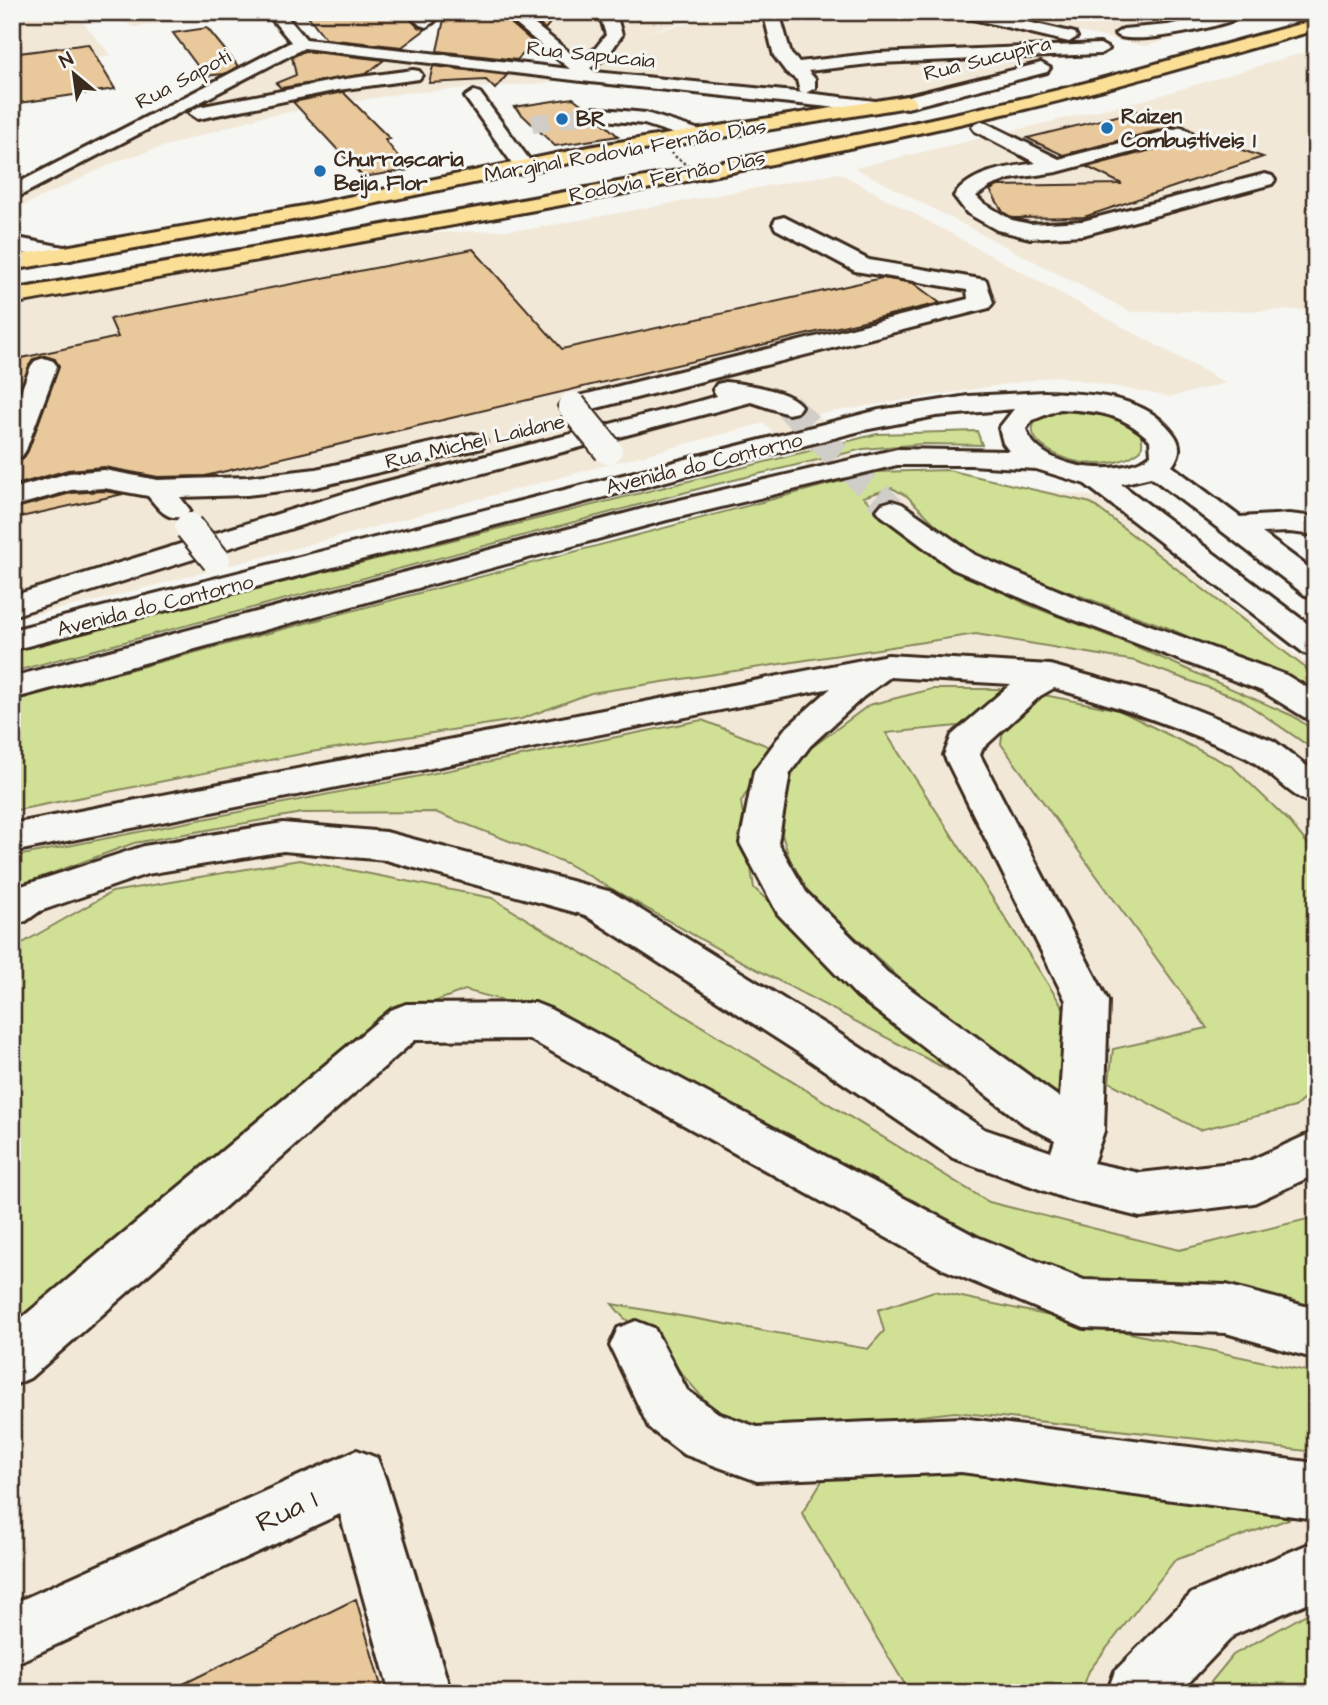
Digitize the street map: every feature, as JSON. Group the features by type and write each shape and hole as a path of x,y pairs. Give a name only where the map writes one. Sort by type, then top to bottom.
{"main road":[{"name":"Rodovia Fernão Dias","path":"17,293 930,110 1110,68 1310,12"},
{"path":"1144,51 1271,22"},
{"name":"Rodovia Fernão Dias","path":"17,293 275,249 714,167 937,122 1158,69 1316,26"},
{"path":"802,172 856,153 982,127 1180,76 1316,36"},
{"name":"Marginal Rodovia Fernão Dias","path":"12,263 356,202 524,166 696,135 907,102 1119,57"},
{"path":"275,249 429,227 547,220 722,187"}],"street":[{"path":"274,12 301,43"},
{"path":"509,12 584,73 614,35 610,21 602,12"},
{"path":"771,12 783,56 792,68 806,79 807,100"},
{"name":"Rua Sucupira","path":"907,102 1097,54 1098,47 962,12"},
{"path":"792,68 878,58 1098,47 1153,20 1183,12"},
{"path":"1123,34 1149,34 1185,28 1242,12"},
{"name":"Rua Sapucaia","path":"301,43 877,106"},
{"name":"Rua Sapoti","path":"12,194 301,43"},
{"path":"148,123 271,96 414,75"},
{"path":"474,97 524,166"},
{"path":"592,114 646,119 696,135"},
{"path":"498,131 521,126"},
{"path":"982,127 1057,166"},
{"path":"1182,132 1057,166 997,175 975,185 964,196 975,208 1005,225 1030,231 1083,228 1265,180"},
{"path":"628,482 608,450 572,406 981,303 978,285 863,266 784,223"},
{"path":"12,244 66,254"},
{"path":"12,450 44,366"},
{"name":"Rua Michel Laidane","path":"12,498 69,482 104,479 158,489 247,486 316,478 713,388 752,393 788,406"},
{"path":"12,606 375,493 705,408 752,393"},
{"name":"Avenida do Contorno","path":"12,640 239,585 628,482 911,412 993,402 1101,402 1145,418 1159,430 1166,443 1165,456 1154,467"},
{"path":"1052,402 1034,407 1020,415 1013,427 1014,439 1023,452 1036,461 1073,475 1095,478 1129,476 1154,467 1316,588"},
{"name":"Avenida do Contorno","path":"12,688 660,513 897,457 971,457 1036,461"},
{"path":"1095,478 1316,646"},
{"path":"158,489 239,585"},
{"path":"892,510 964,562 1070,607 1275,682 1316,709"},
{"path":"1233,526 1289,523 1316,526"},
{"path":"888,666 851,689 796,738 772,771 759,843 792,903 872,984 1040,1110 1081,1131"},
{"path":"12,838 888,666 1050,676 1147,703 1261,750 1316,792"},
{"path":"1050,676 1028,688 965,744 962,755 1087,1000 1081,1131 1067,1178"},
{"path":"12,910 26,900 144,860 284,837 386,846 598,903 814,1040 969,1144 1067,1178 1140,1195 1254,1182 1316,1151"},
{"path":"12,1360 406,1022 535,1021 960,1253 1084,1304 1226,1309 1316,1334"},
{"path":"636,1346 668,1409 702,1435 757,1454 961,1445 1316,1492"},
{"name":"Rua 1","path":"12,1635 357,1478 421,1693"},
{"path":"1136,1693 1213,1614 1316,1570"}],"path":[{"path":"667,150 703,178"}],"shaded area":[{"path":"74,12 111,55 12,75 12,15"},
{"path":"104,12 256,12 134,27"},
{"path":"517,12 684,12 695,19 643,33 704,20 692,12 953,12 1070,44 1084,51 946,88 862,101 593,70 623,37 614,41 589,65"},
{"path":"986,12 1275,12 1145,46"},
{"path":"304,47 566,79 547,83 404,93 260,117 120,160 12,211 12,202"},
{"path":"1316,49 1316,310 1131,312 855,168 1151,98"},
{"path":"839,173 1226,383 1171,397 1057,376 817,414 872,476 896,471 1097,497 1316,671 1316,1693 12,1693 12,709 829,491 764,423 89,603 12,619 12,308 140,281 436,233 530,229"}],"green space":[{"path":"1068,407 1104,412 1128,421 1137,428 1142,438 1141,450 1119,461 1094,464 1070,460 1050,451 1036,439 1033,427 1043,415"},
{"path":"977,431 982,445 923,444 863,449 713,485 12,672 12,650 877,434"},
{"path":"948,470 1091,503 1316,676 1316,694 1166,627 1014,572 951,540 907,496 892,488 863,497 928,552 1026,604 1130,644 1293,716 1316,732 1316,751 1240,699 1135,661 976,634 591,693 521,719 311,752 12,811 12,701 875,472"},
{"path":"932,689 1008,689 978,724 886,733 1064,1009 1063,1096 979,1052 797,883 779,825 796,759 869,705"},
{"path":"1039,694 1119,710 1233,767 1289,821 1316,854 1316,1088 1295,1107 1199,1130 1109,1082 1113,1049 1207,1028 1001,744 1003,728"},
{"path":"702,720 773,748 741,802 754,888 952,1072 722,951 566,863 435,812 302,813 134,843 12,888 12,857"},
{"path":"299,860 492,898 989,1202 1179,1250 1316,1217 1316,1307 1223,1288 1078,1280 893,1210 531,1008 465,990 394,1017 12,1341 12,949 112,892"},
{"path":"934,1291 1316,1373 1316,1452 955,1412 738,1438 653,1341 623,1317 612,1304 868,1349 884,1331 878,1310"},
{"path":"889,1460 1308,1512 1175,1560 1089,1671 1081,1693 910,1693 802,1513 828,1471"},
{"path":"1310,1612 1316,1613 1316,1693 1202,1693 1233,1655"}],"building":[{"path":"305,12 403,12 418,27 426,29 402,47 326,39"},
{"path":"428,12 498,12 534,43 517,60 437,51 445,15 436,22"},
{"path":"524,12 559,12 545,29"},
{"path":"207,28 238,66 224,74 205,76 173,33"},
{"path":"88,44 115,89 12,104 12,54"},
{"path":"304,51 384,60 366,74 281,88 276,83 296,75 292,57"},
{"path":"433,66 507,75 495,89 486,80 429,83"},
{"path":"343,92 390,139 385,140 409,170 363,177 293,102"},
{"name":"BR","path":"573,98 585,107 581,113 583,119 602,122 618,136 555,146 514,107"},
{"name":"Raizen Combustíveis 1","path":"1137,111 1175,126 1063,155 1027,138"},
{"path":"1194,134 1263,157 1084,217 1013,218 1003,212 990,190 998,186 1122,184 1087,167 1190,140"},
{"path":"473,249 562,349 882,278 913,283 940,303 205,476 158,477 104,467 68,470 12,486 12,461 23,459 28,451 59,367 55,359 45,356 33,359 12,406 12,360 118,337 110,319"},
{"path":"104,491 123,494 12,519 12,509 71,493"},
{"path":"356,1599 383,1693 165,1693"}],"tunnel":[{"path":"532,124 592,114"},
{"path":"788,406 892,510"}],"place":[{"name":"BR","path":"562,119"},
{"name":"Raizen Combustíveis 1","path":"1107,128"},
{"name":"Churrascaria Beija Flor","path":"320,171"}]}
